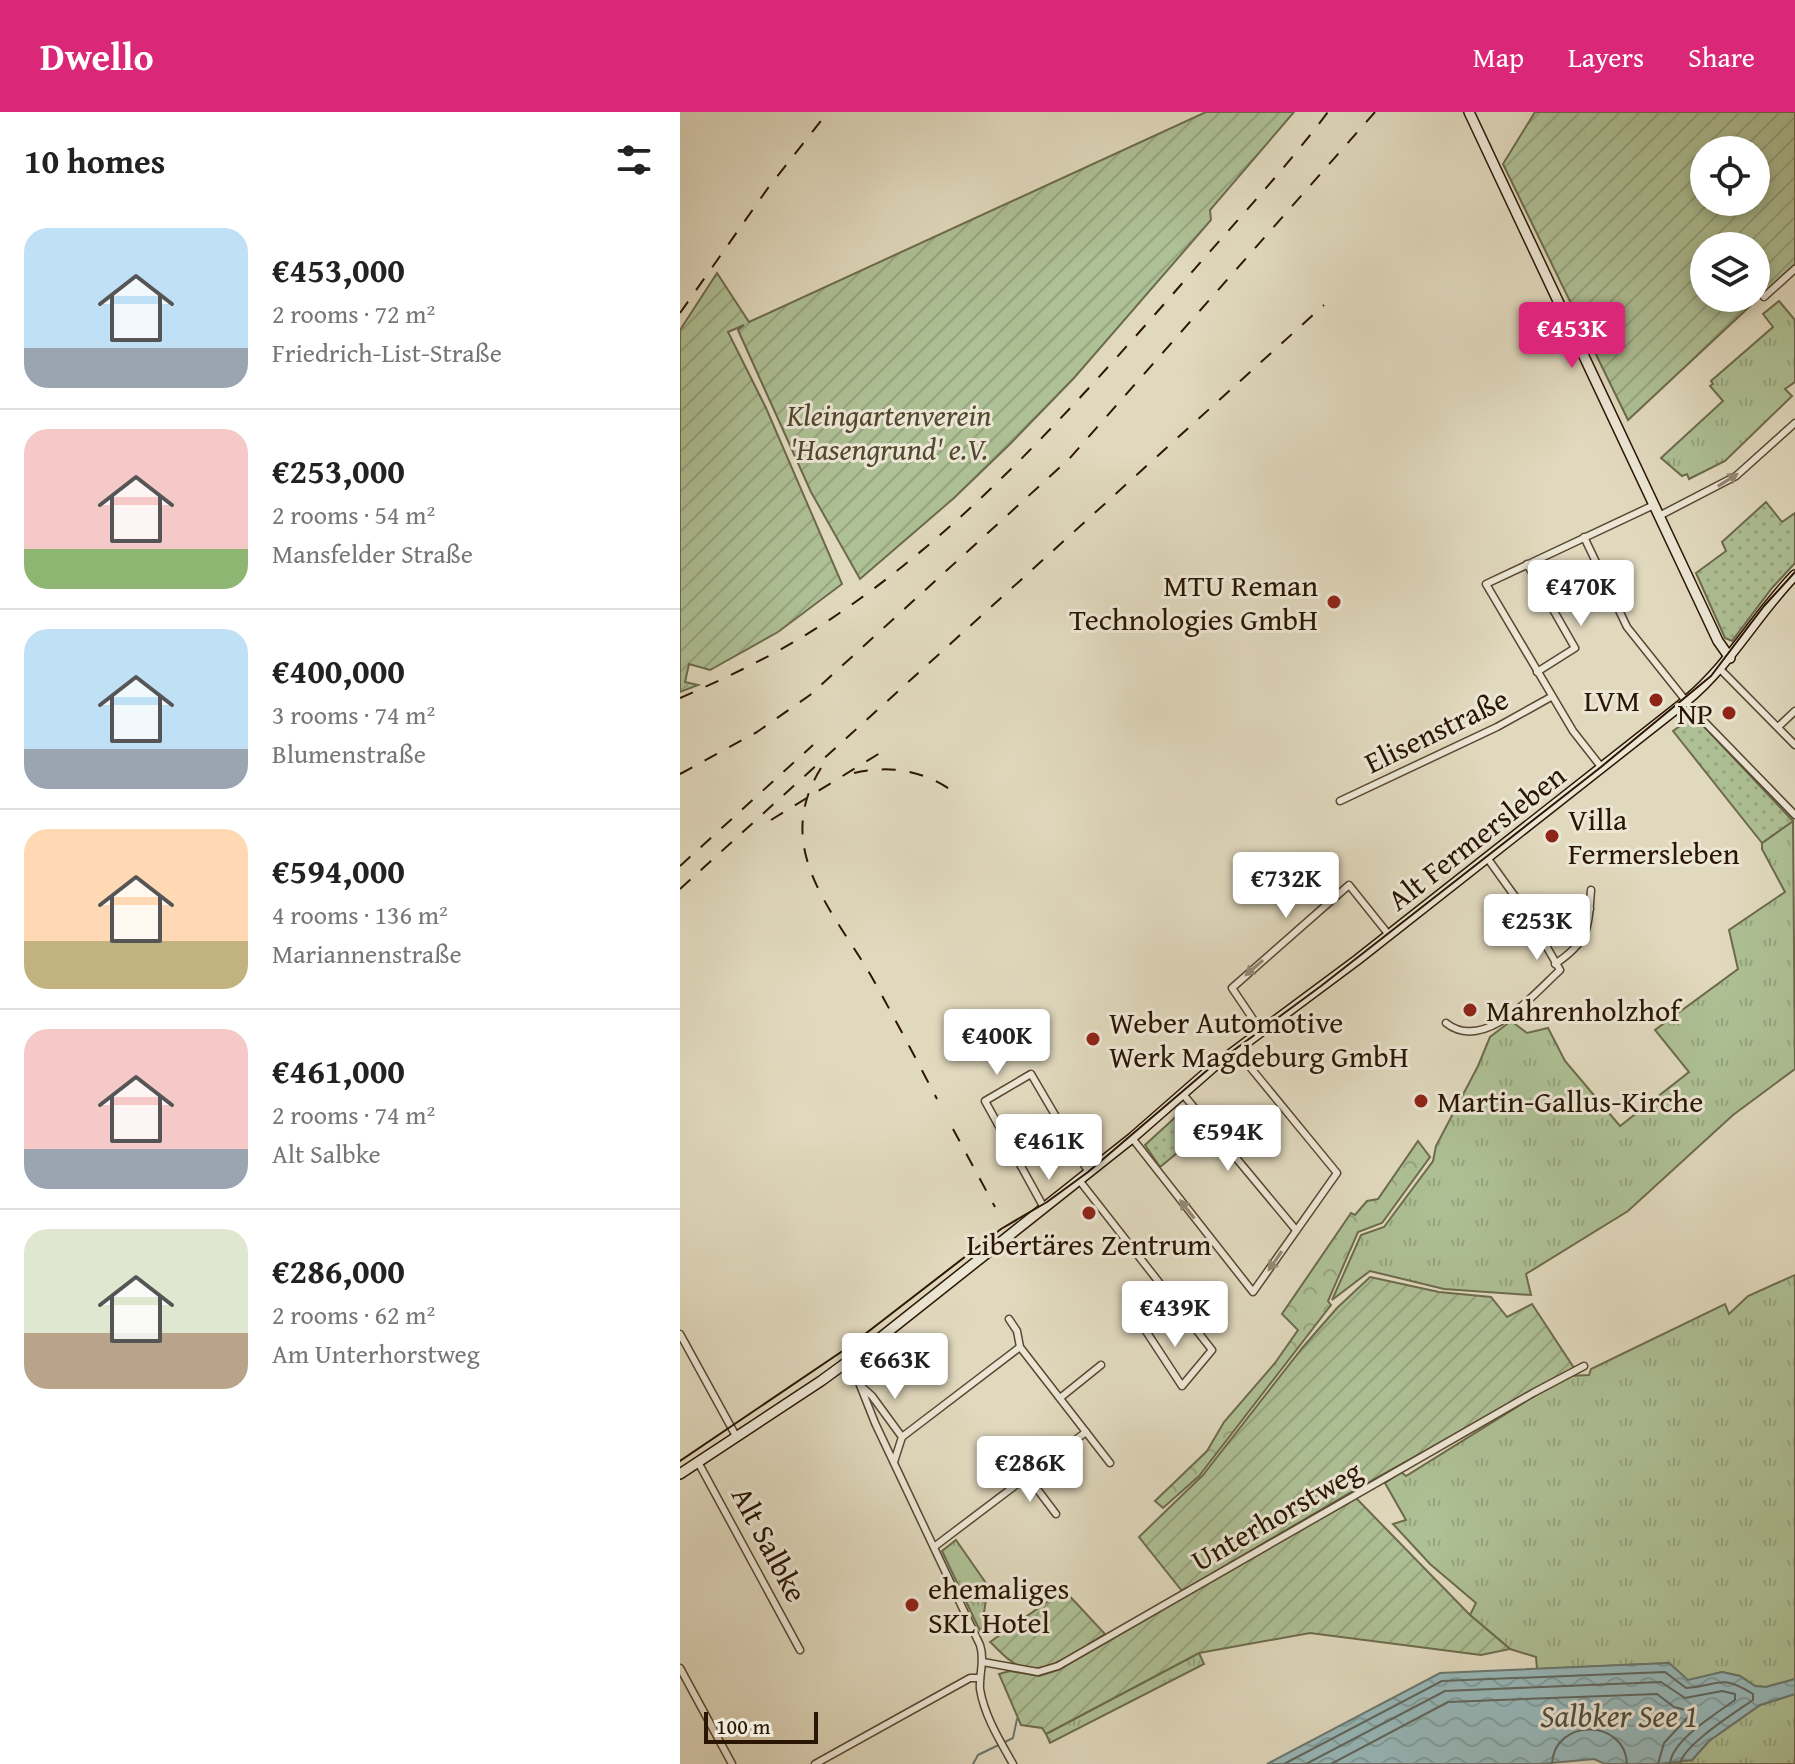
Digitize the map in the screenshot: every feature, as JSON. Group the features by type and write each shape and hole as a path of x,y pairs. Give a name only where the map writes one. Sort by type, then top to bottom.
{"main road":[{"path":"1469,112 1718,641 1730,658"},
{"name":"Alt Fermersleben","path":"1089,1173 1236,1050 1488,859 1686,701 1730,658 1765,607 1795,575"},
{"name":"Alt Salbke","path":"680,1474 850,1360 1089,1173"}],"street":[{"path":"1770,292 1795,269"},
{"path":"1659,516 1736,476 1795,423"},
{"path":"1602,768 1551,697 1486,584 1654,505"},
{"path":"1584,537 1627,627 1686,701 1795,815"},
{"path":"1527,564 1575,648 1537,672"},
{"path":"1720,669 1795,745"},
{"name":"Elisenstraße","path":"1340,801 1497,727 1551,697"},
{"path":"1778,727 1795,711"},
{"path":"1446,1023 1463,1033 1484,1031 1520,1007 1560,970 1529,916 1488,859"},
{"path":"1261,1031 1232,988 1349,885 1389,935"},
{"path":"1555,964 1581,944 1590,909 1591,890"},
{"path":"1529,916 1551,909 1590,909"},
{"path":"1132,1138 1253,1292 1337,1173 1236,1050"},
{"path":"1043,1206 985,1101 1031,1074 1089,1173"},
{"path":"1182,1093 1296,1230"},
{"path":"1079,1180 1212,1350 1182,1386 1140,1322 1171,1298"},
{"path":"1009,1319 1017,1331 1020,1347 1110,1463"},
{"path":"680,1334 736,1436"},
{"path":"894,1462 902,1437 1020,1347"},
{"path":"850,1360 864,1398 980,1645 984,1703 1013,1764"},
{"path":"1060,1398 1101,1365"},
{"name":"Unterhorstweg","path":"983,1662 1038,1672 1058,1666 1584,1366"},
{"path":"861,1386 902,1437"},
{"path":"934,1547 1086,1432"},
{"name":"Alt Salbke","path":"698,1462 800,1650"},
{"path":"1028,1477 1056,1514"},
{"path":"680,1668 732,1764"},
{"path":"815,1764 970,1678 980,1678"}],"green space":[{"name":"Kleingartenverein 'Hasengrund' e.V.","path":"1206,112 1294,112 1210,210 1211,220 1074,378 954,498 860,579 811,492 738,330 744,325 728,332 766,408 842,584 778,632 710,670 689,664 685,682 698,685 680,692 680,330 717,273 749,322"},
{"path":"1535,112 1795,112 1795,264 1770,287 1770,232 1690,232 1690,312 1744,312 1628,420 1503,164"},
{"path":"1779,301 1795,320 1795,382 1785,389 1792,396 1725,461 1689,479 1687,474 1682,476 1661,458 1723,401 1710,386 1713,384 1711,381 1773,327 1763,314 1770,312"},
{"path":"1766,502 1782,522 1795,513 1795,563 1732,641 1725,638 1696,573 1726,551 1722,542"},
{"path":"1694,716 1793,821 1762,843 1673,731"},
{"path":"1793,821 1795,1069 1733,1115 1628,1211 1526,1274 1531,1295 1444,1289 1370,1271 1332,1300 1361,1235 1384,1227 1433,1161 1436,1146 1490,1037 1511,1021 1527,1033 1548,1028 1565,1061 1620,1126 1689,1072 1655,1030 1738,969 1729,930 1785,892 1762,849 1762,843"},
{"path":"1187,1110 1204,1131 1160,1167 1145,1145"},
{"path":"1418,1141 1430,1157 1382,1223 1358,1232 1328,1301 1331,1305 1199,1476 1163,1508 1155,1501 1207,1451 1224,1422 1275,1363 1298,1330 1282,1314 1351,1213 1355,1215 1367,1201 1378,1199"},
{"path":"1795,1275 1795,1679 1766,1687 1755,1686 1740,1676 1722,1672 1688,1681 1669,1663 1537,1669 1536,1657 1510,1649 1470,1615 1476,1603 1430,1564 1393,1524 1406,1520 1385,1483 1401,1472 1406,1476 1570,1376 1589,1375 1591,1369 1725,1304 1729,1314 1748,1296"},
{"path":"1370,1277 1439,1292 1491,1297 1507,1317 1532,1304 1574,1368 1351,1492 1182,1591 1139,1537 1203,1475 1303,1347 1337,1308"},
{"path":"1356,1498 1470,1615 1510,1649 1481,1655 1310,1633 1199,1653 1046,1734 1042,1728 1021,1725 999,1674 1010,1671 1039,1676 1058,1670"},
{"path":"956,1540 988,1586 981,1633 942,1551"},
{"path":"1064,1590 1105,1634 1061,1660 1037,1668 1014,1663 990,1642"},
{"path":"1199,1653 1204,1664 1050,1743 1046,1734"},
{"path":"1795,1694 1795,1764 1658,1764 1692,1760 1709,1741 1760,1705"}],"water":[{"name":"Salbker See 1","path":"1669,1663 1688,1680 1722,1672 1740,1676 1755,1686 1766,1687 1795,1679 1795,1694 1760,1705 1709,1741 1692,1760 1658,1764 1605,1764 1594,1759 1540,1764 1267,1764 1440,1673"}],"waterway":[{"path":"973,1764 978,1755 1013,1738 1017,1719"}],"tram line":[{"path":"680,1461 847,1348 1001,1229 1047,1202 1088,1172 1211,1067 1321,986 1601,767 1711,676 1764,606 1795,572"}],"railway":[{"path":"680,313 768,188 828,112"},
{"path":"680,698 751,665 820,626 919,553 966,512 1097,379 1274,179 1328,112"},
{"path":"680,774 757,732 810,695 1069,459 1375,112"},
{"path":"680,889 1324,305"},
{"path":"680,866 813,745"},
{"path":"771,820 880,753"},
{"path":"821,768 807,797 802,824 812,876 824,901 870,974 937,1099"},
{"path":"854,773 880,769 905,771 929,778 951,790"},
{"path":"953,1129 995,1207"}],"place":[{"name":"MTU Reman Technologies GmbH","path":"1334,602"},
{"name":"LVM","path":"1656,700"},
{"name":"NP","path":"1729,713"},
{"name":"Villa Fermersleben","path":"1552,836"},
{"name":"Mahrenholzhof","path":"1470,1010"},
{"name":"Weber Automotive Werk Magdeburg GmbH","path":"1093,1039"},
{"name":"Martin-Gallus-Kirche","path":"1421,1101"},
{"name":"Libertäres Zentrum","path":"1089,1213"},
{"name":"ehemaliges SKL Hotel","path":"912,1605"}]}
